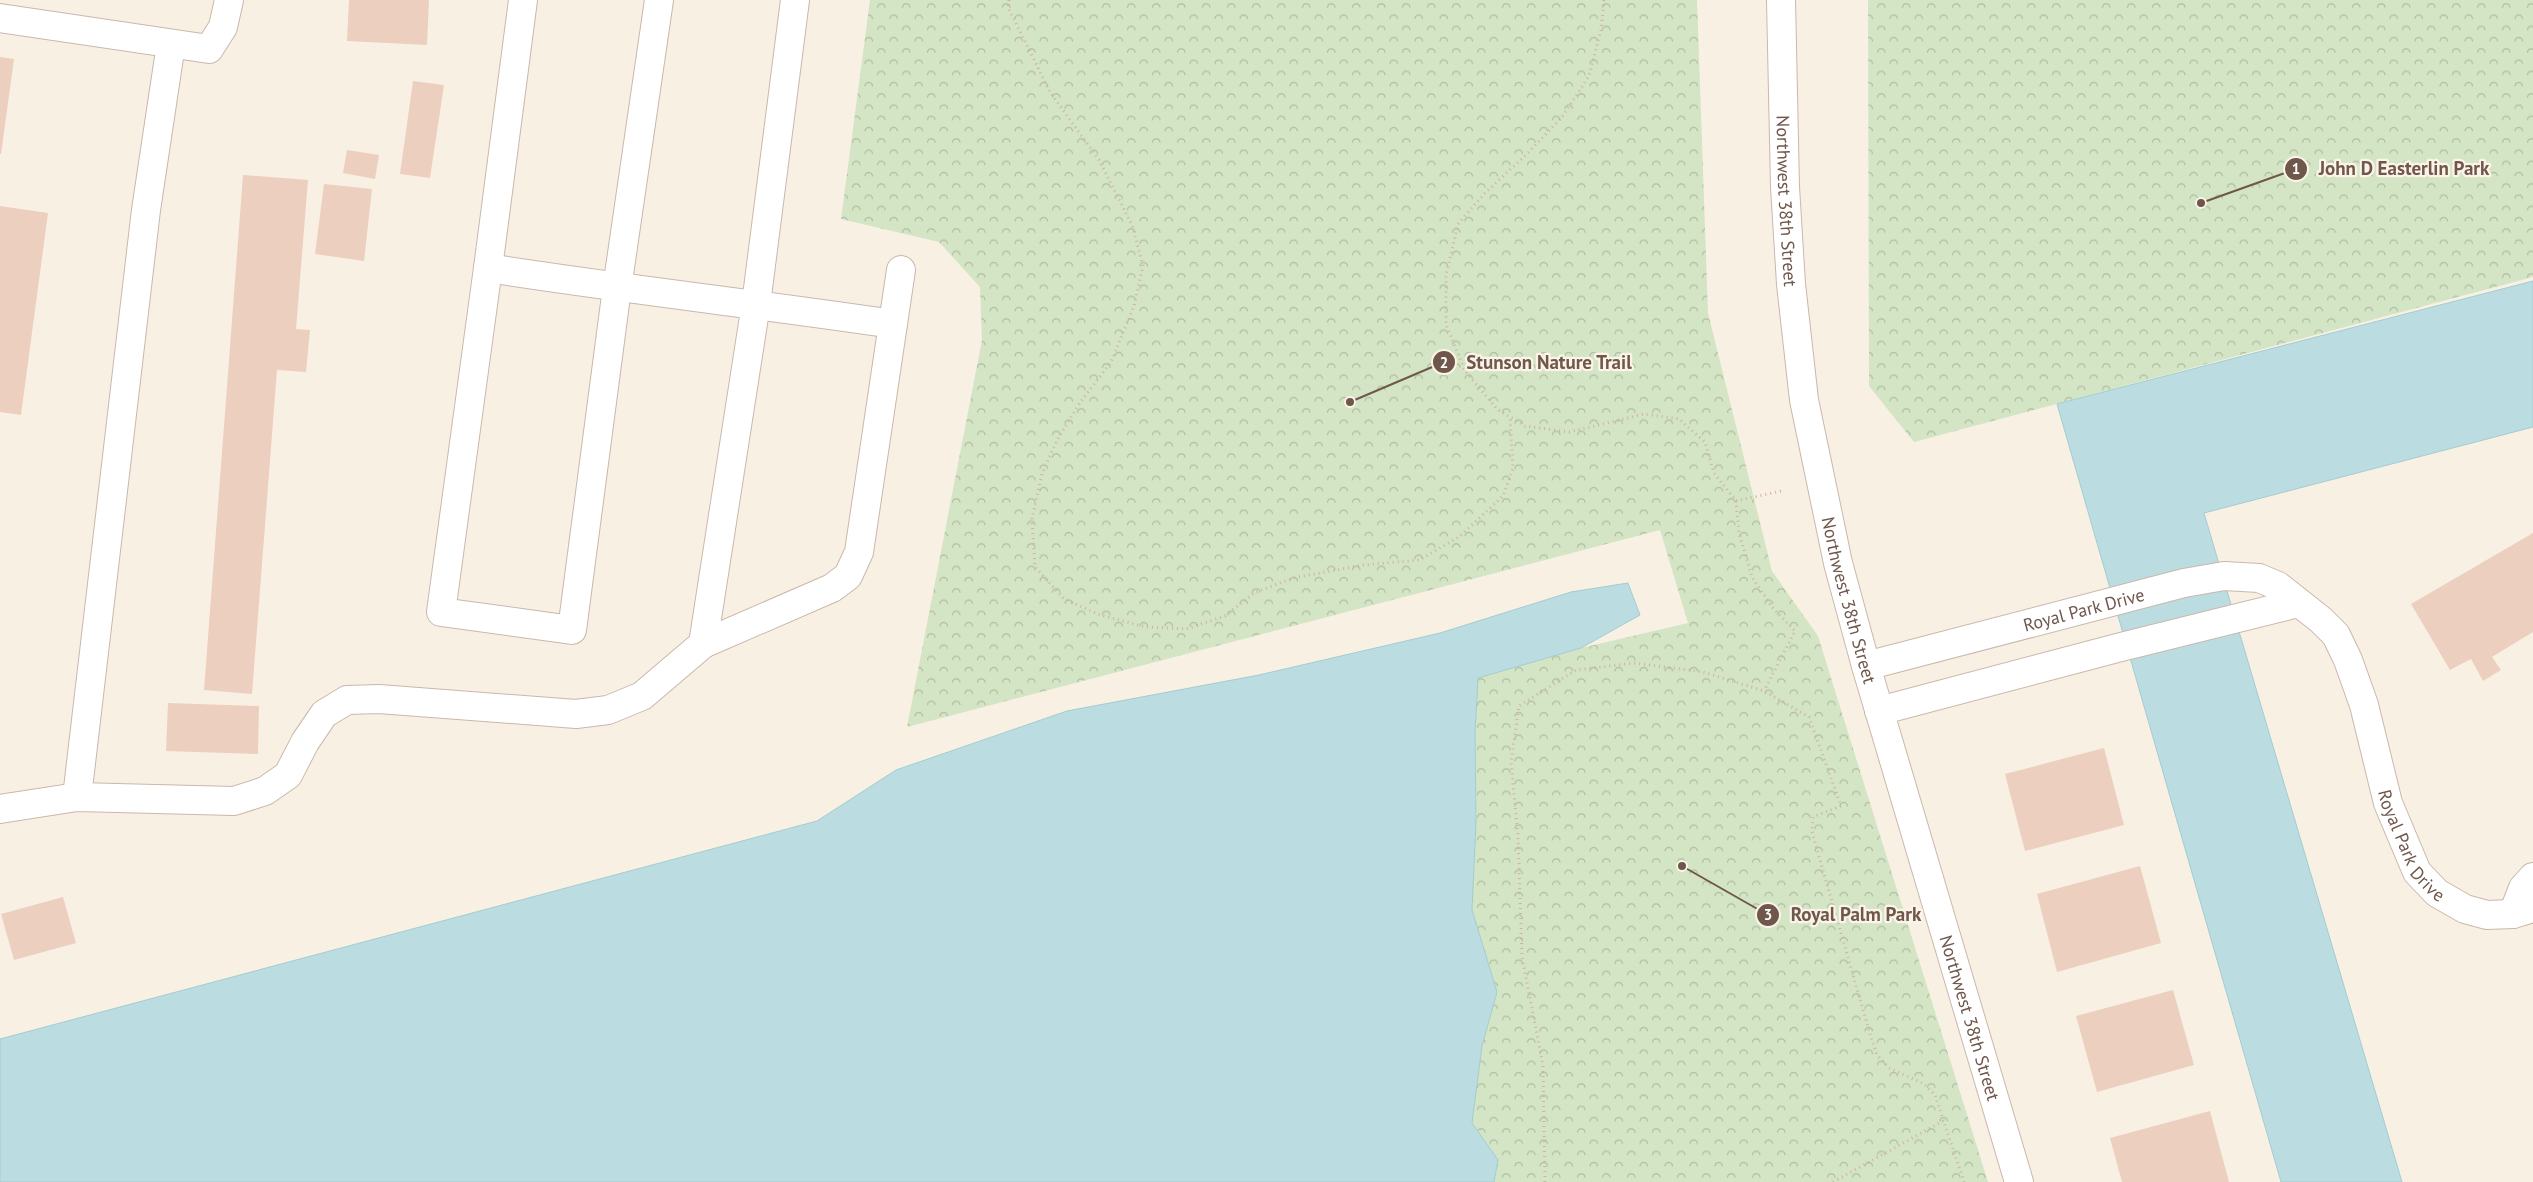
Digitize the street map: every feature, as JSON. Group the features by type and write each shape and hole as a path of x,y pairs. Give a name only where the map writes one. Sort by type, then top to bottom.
{"street":[{"path":"0,18 209,49 223,27 229,0"},
{"path":"523,0 441,612 572,630 617,288 659,0"},
{"path":"703,644 756,304 795,0"},
{"name":"Northwest 38th Street","path":"1781,0 1785,187 1791,284 1804,400 1838,563 1866,666 2020,1182"},
{"path":"77,797 146,210 171,44"},
{"path":"488,268 617,288 756,304 893,324"},
{"path":"0,808 77,797 234,801 265,791 288,775 305,742 324,714 347,700 379,699 576,714 608,710 642,696 703,644 832,588 848,576 859,552 901,270"},
{"name":"Royal Park Drive","path":"1866,666 2184,583 2224,576 2259,578 2278,586 2321,620 2336,635 2348,660 2364,705 2388,803 2417,872 2437,893 2465,908 2487,915 2523,911"},
{"path":"1879,711 2121,646 2298,603"},
{"path":"2523,911 2523,888 2533,877"}],"path":[{"path":"1009,0 1008,7 1050,92 1099,160 1132,225 1144,266 1134,306 1111,362 1079,404 1057,440 1042,474 1032,520 1035,567 1064,599 1100,615 1146,628 1186,629 1225,616 1254,593 1293,578 1363,565 1419,560 1459,537 1503,496 1513,469 1510,417"},
{"path":"1604,0 1602,30 1589,76 1562,117 1527,154 1486,192 1458,224 1446,275 1446,324 1465,371 1497,409 1525,426 1569,432 1644,414 1680,419 1705,442 1714,473 1736,501 1739,533 1752,577 1772,607 1795,631 1764,691"},
{"path":"1736,501 1781,491"},
{"path":"1545,1182 1543,1065 1522,956 1518,836 1511,762 1519,706 1576,670 1634,663 1703,672 1764,691 1809,717 1841,806 1813,817 1812,832 1877,1055 1889,1068 1924,1084 1935,1095 1964,1182"},
{"path":"1833,1182 1943,1121"}],"green space":[{"path":"870,0 1697,0 1708,313 1772,571 1818,636 1988,1182 1494,1182 1498,1160 1472,1123 1482,1046 1497,992 1472,910 1476,822 1475,734 1478,678 1581,648 1688,623 1660,530 907,727 982,340 980,287 939,242 841,219"},
{"path":"1868,0 2533,0 2533,277 1914,442 1869,386"}],"water":[{"path":"2533,281 2533,427 2204,513 2402,1182 2281,1182 2057,404"},
{"path":"1628,583 1640,615 1581,648 1478,678 1475,734 1476,822 1472,910 1497,992 1482,1046 1472,1123 1498,1160 1494,1182 0,1182 0,1039 817,821 896,770 1067,711 1259,675 1440,633 1571,592"}],"building":[{"path":"349,0 429,0 427,45 347,41"},
{"path":"0,57 14,59 1,154 0,154"},
{"path":"413,81 444,85 430,178 400,174"},
{"path":"347,150 379,155 375,179 343,173"},
{"path":"243,175 308,180 296,329 310,330 306,372 277,370 252,694 204,690"},
{"path":"324,184 372,189 364,261 315,254"},
{"path":"0,206 48,213 21,415 0,412"},
{"path":"2533,533 2533,632 2492,657 2501,670 2483,681 2471,659 2450,670 2411,604"},
{"path":"168,703 259,706 258,754 166,751"},
{"path":"2104,748 2124,825 2025,851 2005,774"},
{"path":"2140,866 2161,943 2057,972 2037,894"},
{"path":"63,897 76,943 14,960 1,914"},
{"path":"2173,990 2194,1065 2097,1092 2076,1016"},
{"path":"2210,1111 2229,1182 2122,1182 2110,1138"}],"place":[{"name":"John D Easterlin Park","path":"2201,203"},
{"name":"Stunson Nature Trail","path":"1350,402"},
{"name":"Royal Palm Park","path":"1682,866"}]}
